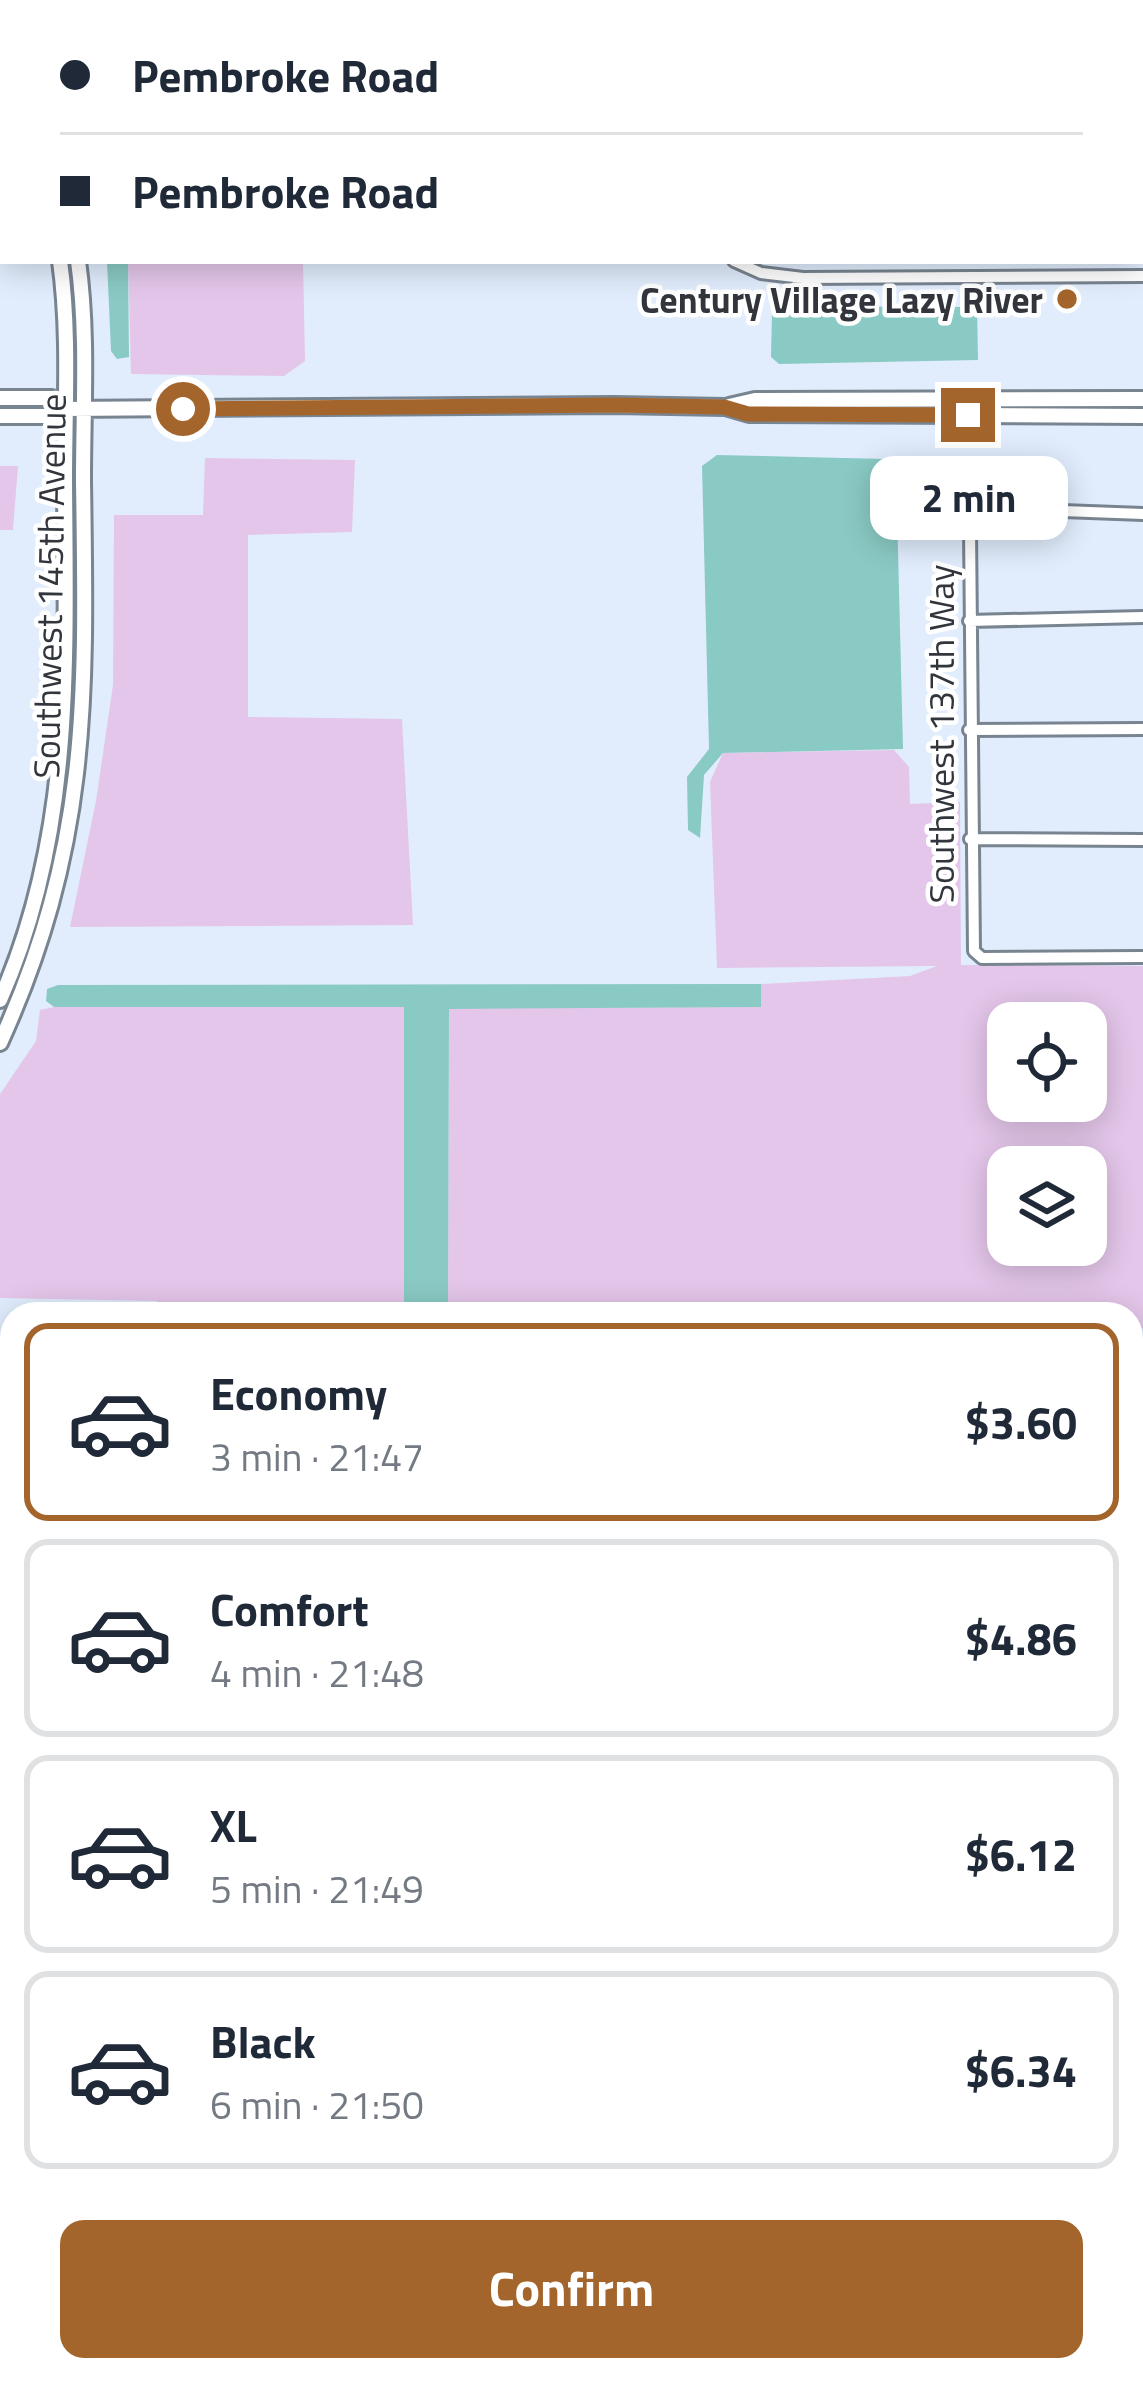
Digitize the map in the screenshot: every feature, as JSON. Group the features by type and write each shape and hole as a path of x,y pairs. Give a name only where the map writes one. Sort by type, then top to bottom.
{"main road":[{"name":"Southwest 145th Avenue","path":"0,1000 46,863 57,808 66,690 60,264"},
{"name":"Southwest 145th Avenue","path":"0,1043 41,943 74,812 86,682 85,409 78,264"},
{"path":"0,398 52,398 64,409"},
{"path":"0,416 52,416 64,409 724,407 755,400 1143,399"},
{"path":"724,407 748,414 1143,416"}],"street":[{"path":"741,264 803,278 1143,276"},
{"name":"Southwest 137th Way","path":"1143,514 1006,509 974,517 969,621 974,951 982,958 1143,957"},
{"path":"969,621 1143,617"},
{"path":"969,730 1143,729"},
{"path":"970,839 1143,840"}],"shaded area":[{"path":"107,264 128,264 129,357 117,359 111,351"},
{"path":"128,264 303,264 305,361 284,376 131,374"},
{"path":"777,306 977,307 978,360 779,364 771,357 772,312"},
{"path":"717,455 885,459 896,470 903,749 723,753 704,775 700,838 688,830 687,777 709,749 702,466"},
{"path":"205,458 355,460 352,532 248,535 248,717 402,719 413,925 70,927 113,685 114,515 203,515"},
{"path":"0,466 18,466 13,530 0,530"},
{"path":"894,750 909,767 910,804 960,802 961,965 1143,966 1143,1302 448,1302 449,1008 760,1007 761,984 910,976 937,966 717,968 710,782 723,753"},
{"path":"761,984 761,1007 449,1009 448,1302 404,1302 404,1007 54,1007 46,1001 47,989 58,985"},
{"path":"404,1007 404,1302 0,1298 0,1094 36,1041 40,1010"}],"place":[{"name":"Century Village Lazy River","path":"1067,299"}],"route":[{"path":"183,409 614,405 724,407 748,414 968,415"}]}
